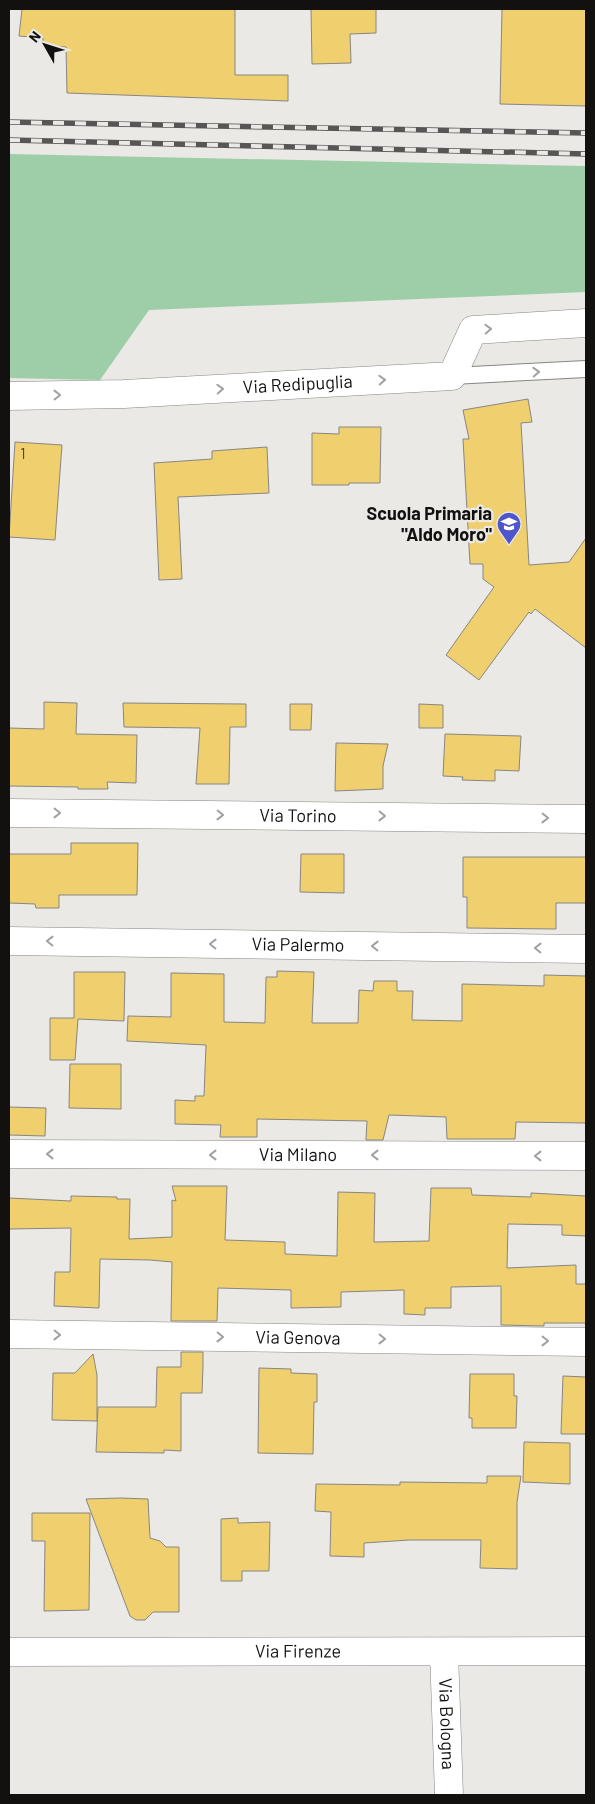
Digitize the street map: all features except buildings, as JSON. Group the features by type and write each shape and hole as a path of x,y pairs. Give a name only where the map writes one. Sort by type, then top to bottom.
{"street":[{"path":"452,376 473,330 586,323"},
{"name":"Via Redipuglia","path":"9,396 124,394 452,376"},
{"name":"Via Torino","path":"9,813 586,818"},
{"name":"Via Palermo","path":"9,941 586,948"},
{"name":"Via Milano","path":"9,1154 586,1156"},
{"name":"Via Genova","path":"9,1334 586,1342"},
{"name":"Via Firenze","path":"9,1652 586,1651"},
{"name":"Via Bologna","path":"444,1652 449,1795"}],"lane":[{"name":"Via Redipuglia","path":"452,376 586,369"}],"green space":[{"path":"9,154 586,166 586,292 149,310 100,380 9,378"}],"railway":[{"path":"9,122 586,133"},
{"path":"9,140 586,154"}],"place":[{"name":"Scuola Primaria \"Aldo Moro\"","path":"509,545"}]}
